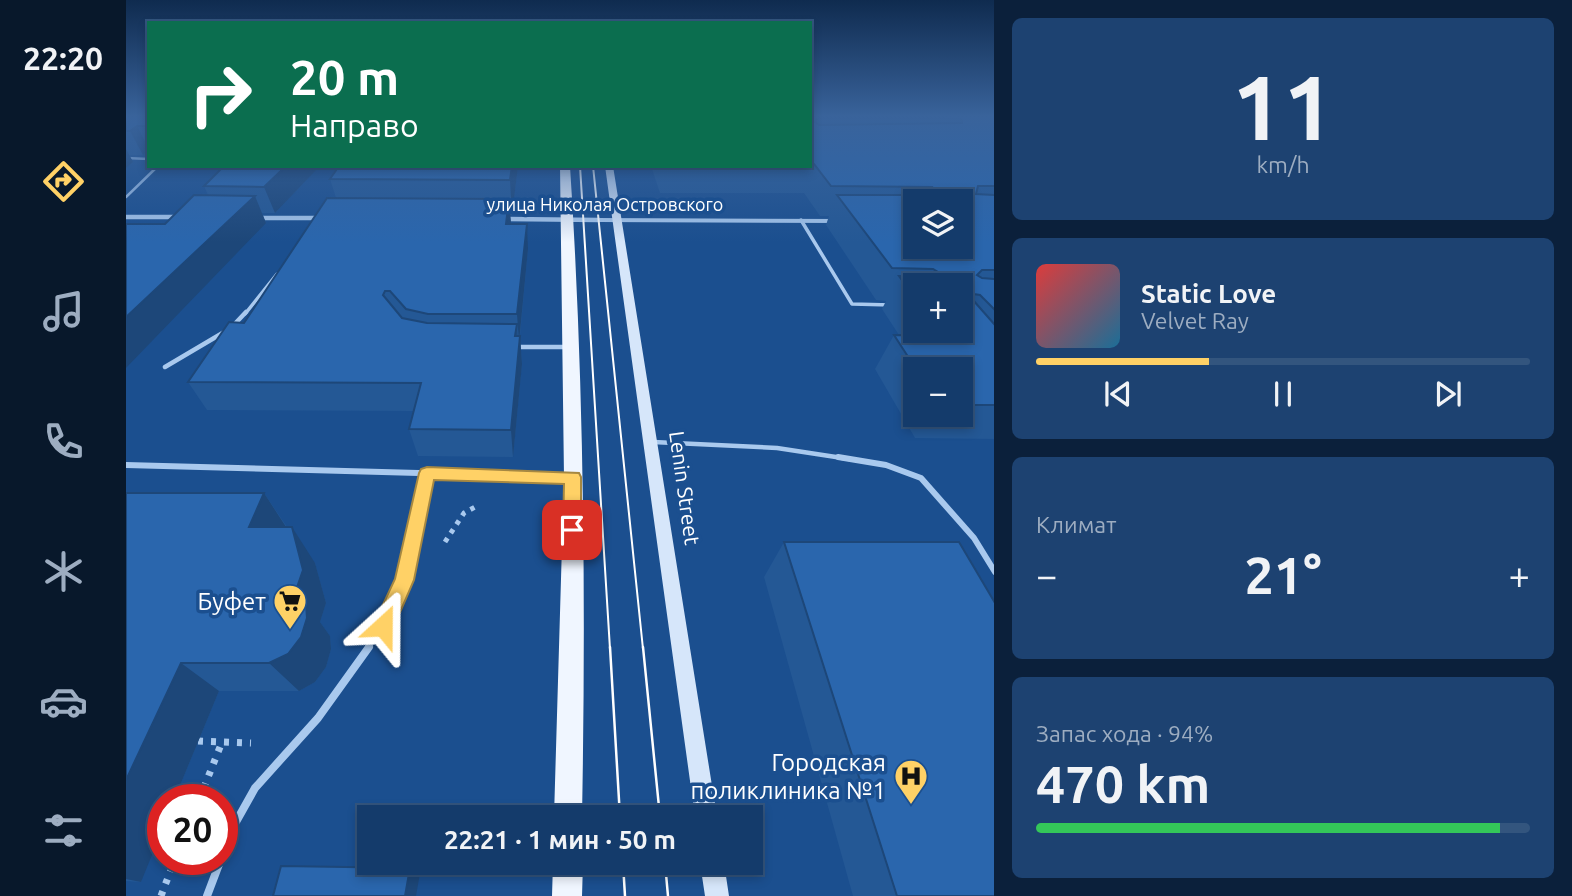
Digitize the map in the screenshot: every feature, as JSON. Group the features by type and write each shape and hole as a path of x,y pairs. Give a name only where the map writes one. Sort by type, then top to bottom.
{"main road":[{"path":"565,168 573,477 568,805"},
{"name":"Lenin Street","path":"608,168 704,805"},
{"path":"567,896 568,875"},
{"path":"714,875 717,896"}],"street":[{"path":"126,217 183,217"},
{"path":"250,218 332,218"},
{"name":"улица Николая Островского","path":"494,219 852,221"}],"lane":[{"path":"126,158 147,159"},
{"path":"126,197 156,168"},
{"path":"312,226 318,218"},
{"path":"801,220 852,304 903,305"},
{"path":"165,367 230,328 257,301 278,272"},
{"path":"514,347 571,347"},
{"path":"650,442 777,448 886,466 921,478 974,538 994,570"},
{"path":"126,465 573,477"},
{"path":"238,818 255,788 318,718 383,626 404,580 427,473"},
{"path":"207,896 215,875"}],"path":[{"path":"205,784 222,742"},
{"path":"161,896 169,875"}],"building":[{"path":"812,158 994,158 994,186 978,186 976,194 994,195 994,270 982,270 977,275 994,279 994,309 980,295 973,294 973,273 937,273 933,269 892,268 837,195 903,195 903,259 973,259 973,189 831,186 812,164"},
{"path":"222,168 284,168 264,187 204,186"},
{"path":"338,168 512,168 510,180 330,179"},
{"path":"194,195 255,196 126,317 126,224 165,224"},
{"path":"327,198 509,199 506,224 527,224 517,314 428,314 406,309 390,291 385,291 383,295 402,318 427,323 517,324 515,336 520,336 511,430 409,429 421,383 188,382 229,322 244,323"},
{"path":"973,300 994,324 994,405 973,405 973,357 908,357 894,335 903,335 903,343 973,343"},
{"path":"126,493 264,493 249,527 292,527 303,570 294,596 306,604 307,618 301,637 288,654 269,663 181,663 126,780"},
{"name":"Городская поликлиника №1","path":"784,542 959,542 994,601 994,896 897,896"},
{"path":"281,866 357,867 357,875 409,875 405,896 273,896"}],"tram line":[{"path":"580,168 610,649"},
{"path":"593,168 643,649"},
{"path":"610,647 619,805"},
{"path":"643,647 659,805"},
{"path":"624,875 625,896"},
{"path":"666,875 668,896"}],"place":[{"name":"Буфет","path":"290,631"},
{"name":"Городская поликлиника №1","path":"911,806"}],"route":[{"path":"383,626 404,580 427,473 573,477 572,530"}]}
